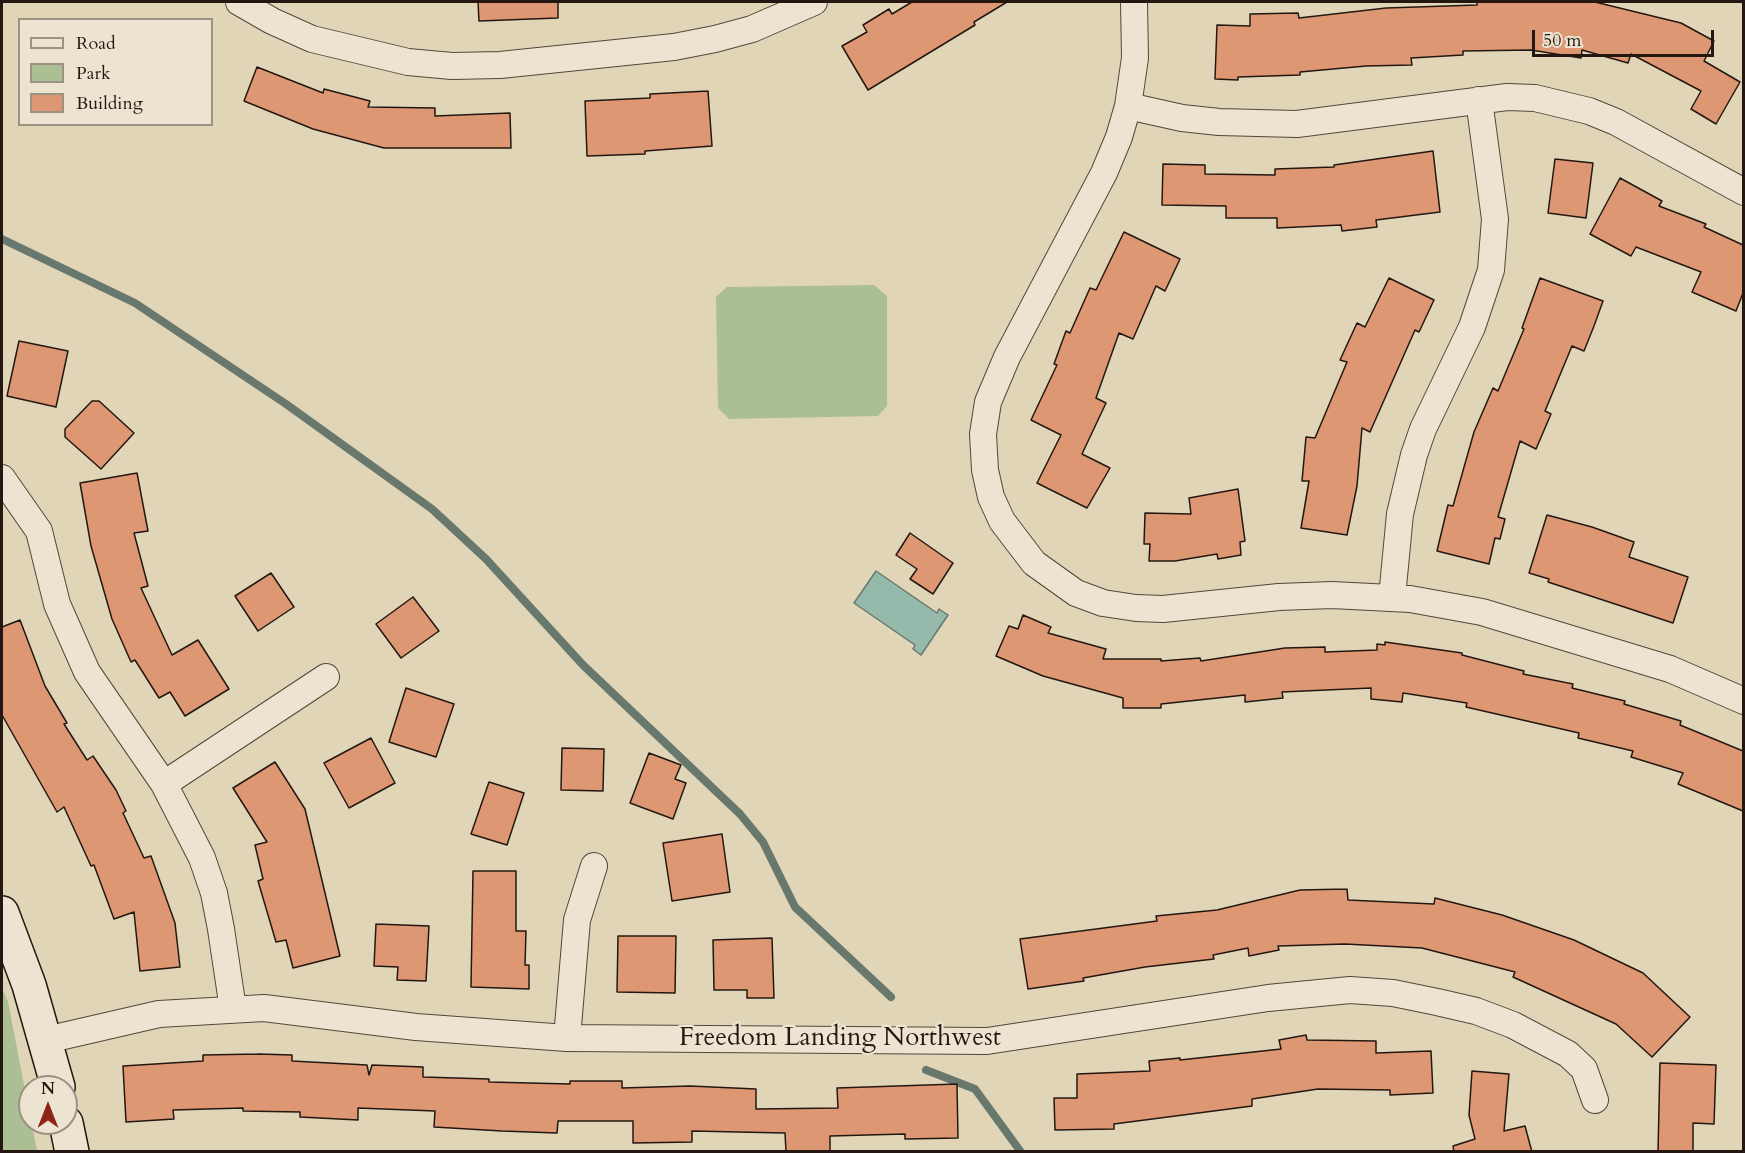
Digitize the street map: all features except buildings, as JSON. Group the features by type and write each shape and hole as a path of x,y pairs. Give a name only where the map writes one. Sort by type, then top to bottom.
{"street":[{"path":"239,2 272,21 312,39 408,62 452,66 500,65 705,41 752,28 814,2"},
{"path":"1134,2 1135,58 1128,106 1119,137 1104,172 1007,357 988,402 983,434 985,470 991,497 1002,521 1034,563 1076,593 1103,603 1162,609 1279,597 1332,595 1392,597 1482,612 1520,621 1670,669 1743,701"},
{"path":"1128,106 1182,118 1264,125 1343,120 1479,100 1535,98 1589,111 1616,122 1743,192"},
{"path":"1392,597 1400,514 1414,455 1426,422 1473,327 1491,270 1494,219 1479,100"},
{"path":"2,478 39,531 57,604 87,672 164,784 202,858 214,894 233,1009"},
{"path":"164,784 326,677"},
{"path":"567,1038 577,920 594,866"},
{"path":"2,913 46,1040 55,1075"},
{"name":"Freedom Landing Northwest","path":"46,1040 159,1014 264,1008 416,1027 567,1038 987,1041 1268,998 1350,990 1393,993 1437,1002 1476,1011 1513,1025 1568,1054 1584,1069 1595,1100"},
{"path":"68,1135 72,1152"}],"green space":[{"path":"874,285 887,296 887,406 878,416 729,419 718,408 716,297 727,287"},
{"path":"2,988 8,1002 22,1075 18,1075 18,1135 34,1135 37,1151 2,1151"}],"shaded area":[{"path":"876,571 937,613 939,609 948,615 921,655 913,649 915,645 854,603"}],"waterway":[{"path":"2,239 135,303 286,404 432,509 486,559 583,665 740,814 763,842 795,907 891,997"},
{"path":"926,1070 975,1089 1021,1152"}]}
